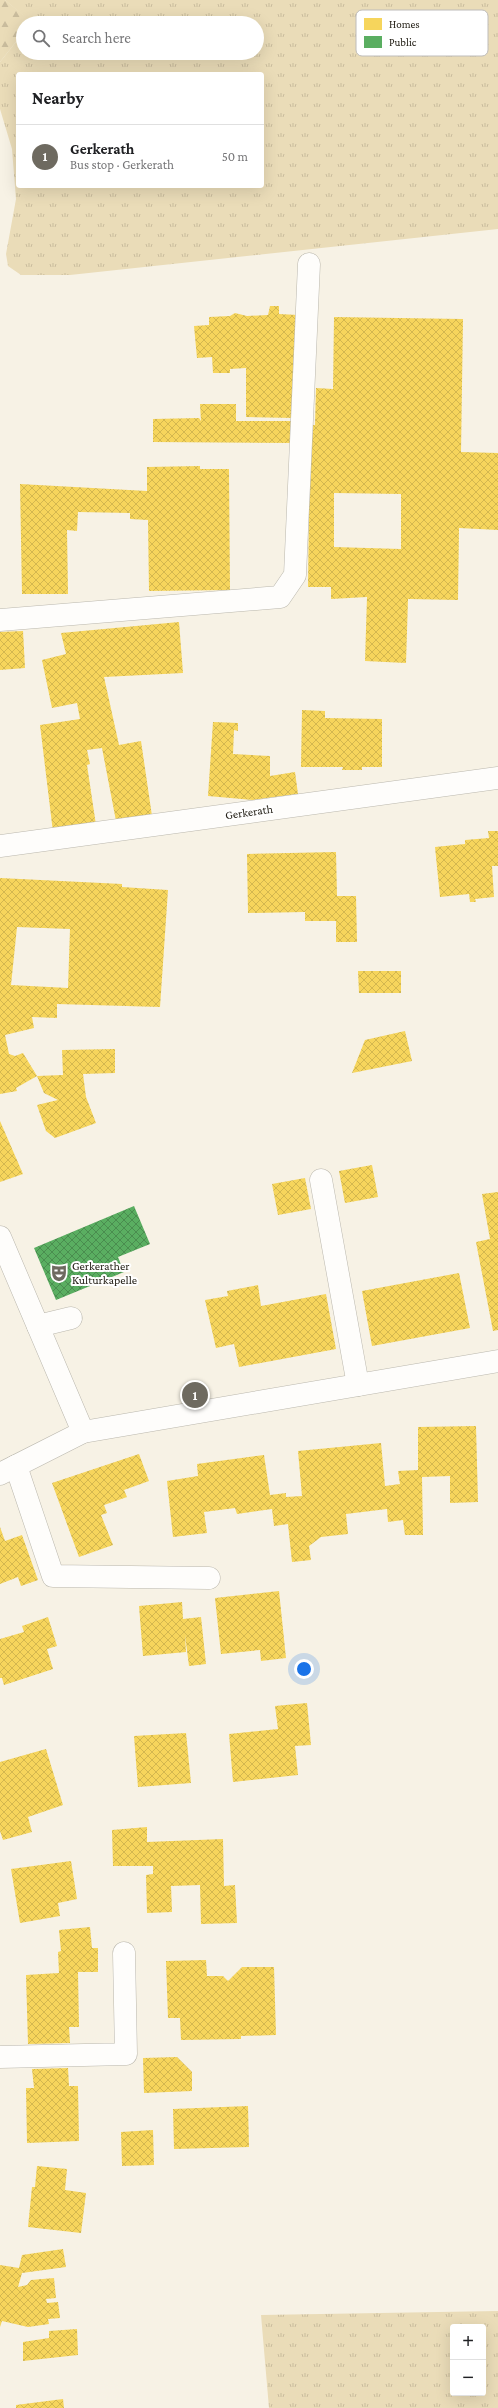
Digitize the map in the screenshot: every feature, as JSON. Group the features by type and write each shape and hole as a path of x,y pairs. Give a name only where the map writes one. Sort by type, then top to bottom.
{"street":[{"path":"0,620 280,597 295,575 309,264"},
{"name":"Gerkerath","path":"0,846 498,778"},
{"path":"321,1180 358,1385"},
{"path":"0,1237 83,1432"},
{"path":"38,1326 71,1318"},
{"path":"209,1578 53,1576 8,1470 83,1432 498,1361"},
{"path":"0,2057 126,2054 124,1953"}],"green space":[{"path":"0,0 5,0 25,16 16,16 16,42 0,62"},
{"path":"5,0 498,0 498,229 70,275 21,275 8,266 6,254 16,199 12,149 0,109 0,62 16,42 16,60 264,60 264,16 24,16"},
{"path":"498,2311 498,2408 269,2408 261,2315"}],"building: Homes":[{"path":"270,306 279,306 279,314 298,315 294,418 246,417 246,368 230,369 230,373 213,373 212,357 197,358 194,326 209,325 209,317 230,316 235,313 247,316 268,315"},
{"path":"334,317 463,319 461,452 498,453 498,530 459,528 458,600 408,599 406,663 365,661 367,597 331,599 331,587 308,587 310,425 315,425 316,388 333,389","holes":["334,493 401,494 401,549 334,547"]},
{"path":"200,404 236,404 236,421 294,421 293,443 153,442 153,419 199,418 201,421"},
{"path":"200,466 200,469 229,469 230,590 149,591 148,520 130,519 130,513 78,512 77,531 67,530 68,594 22,594 20,484 147,491 147,467"},
{"path":"179,622 183,673 104,677 119,745 141,741 152,816 116,821 102,748 87,750 90,764 87,765 96,825 53,832 40,725 80,719 77,703 52,708 42,660 66,654 61,633"},
{"path":"23,631 25,668 0,670 0,632"},
{"path":"302,710 325,711 325,718 382,719 382,767 362,767 362,770 342,770 343,767 301,767"},
{"path":"213,722 238,723 238,731 234,730 233,754 270,756 270,776 295,772 298,794 253,800 208,796"},
{"path":"488,831 498,831 498,866 492,866 494,897 475,899 476,902 470,902 469,894 440,897 435,847 465,844 465,840 489,838"},
{"path":"336,852 337,896 356,896 357,942 336,942 336,921 305,921 305,912 248,913 247,854"},
{"path":"0,878 122,884 122,887 168,890 160,1007 57,1004 57,1018 32,1017 34,1028 5,1035 9,1054 15,1056 23,1053 37,1076 16,1088 17,1091 0,1094","holes":["17,927 70,929 68,988 11,985"]},
{"path":"358,971 401,971 401,993 359,993"},
{"path":"405,1031 412,1061 352,1073 365,1040"},
{"path":"115,1049 115,1073 83,1074 86,1097 96,1123 55,1138 46,1131 37,1105 58,1100 44,1093 37,1076 63,1075 62,1050"},
{"path":"0,1121 23,1174 0,1182"},
{"path":"372,1165 378,1197 345,1203 339,1171"},
{"path":"305,1178 311,1209 278,1215 272,1184"},
{"path":"498,1192 498,1330 493,1331 476,1242 490,1239 482,1194"},
{"path":"459,1273 470,1328 372,1346 362,1291"},
{"path":"258,1285 261,1306 326,1294 336,1349 239,1367 234,1344 216,1348 205,1300 228,1296 227,1291"},
{"path":"476,1426 478,1502 450,1503 450,1476 422,1477 423,1535 405,1535 403,1520 388,1522 387,1509 346,1514 348,1534 321,1537 309,1546 311,1560 292,1562 288,1524 274,1526 272,1509 237,1514 235,1508 204,1512 207,1533 173,1537 167,1481 198,1476 197,1464 264,1455 270,1495 286,1493 286,1497 302,1496 298,1451 381,1443 385,1486 400,1484 398,1471 418,1470 418,1427"},
{"path":"139,1454 149,1481 124,1490 127,1497 104,1505 107,1513 101,1515 113,1545 79,1557 52,1483"},
{"path":"0,1527 5,1541 22,1535 38,1580 21,1586 18,1577 0,1584"},
{"path":"279,1591 286,1658 261,1661 260,1650 221,1654 215,1598"},
{"path":"182,1602 183,1619 201,1617 206,1664 189,1666 185,1635 186,1652 143,1656 139,1606"},
{"path":"48,1617 57,1646 47,1649 53,1669 4,1685 2,1678 0,1678 0,1639 24,1632 22,1626"},
{"path":"307,1703 311,1745 295,1746 298,1775 233,1782 229,1734 278,1729 275,1706"},
{"path":"186,1733 191,1783 138,1787 134,1736"},
{"path":"46,1749 63,1805 28,1817 32,1832 3,1840 0,1831 0,1762"},
{"path":"147,1827 147,1842 223,1839 224,1886 235,1885 237,1923 201,1924 200,1885 171,1886 172,1912 147,1913 146,1875 153,1874 153,1866 113,1866 112,1830"},
{"path":"71,1861 77,1899 58,1903 60,1916 20,1923 11,1869"},
{"path":"90,1927 92,1948 98,1948 98,1972 78,1972 79,2027 69,2027 70,2043 28,2044 26,1975 59,1973 58,1952 61,1951 59,1930"},
{"path":"206,1960 207,1976 223,1976 228,1981 242,1967 274,1967 276,2035 241,2036 241,2039 181,2040 180,2018 168,2018 166,1961"},
{"path":"177,2057 192,2072 192,2091 144,2093 143,2058"},
{"path":"68,2068 69,2086 78,2086 79,2141 27,2143 26,2088 34,2088 32,2069"},
{"path":"248,2106 249,2147 174,2149 173,2109"},
{"path":"153,2130 154,2165 122,2166 121,2132"},
{"path":"37,2166 67,2169 65,2190 86,2193 81,2233 28,2227 32,2187 35,2187"},
{"path":"63,2249 66,2267 22,2273 18,2287 27,2285 31,2280 54,2278 56,2298 46,2299 47,2303 58,2302 60,2318 48,2319 49,2324 28,2327 2,2321 0,2327 0,2265 19,2268 22,2255"},
{"path":"77,2329 78,2355 23,2361 23,2342 49,2338 49,2331"},
{"path":"63,2399 64,2408 16,2408 16,2405"}],"building: Public":[{"path":"134,1206 150,1244 118,1257 124,1272 56,1300 34,1248"}],"place":[{"name":"Gerkerather Kulturkapelle","path":"59,1273"},
{"name":"Gerkerath","path":"195,1395"}]}
